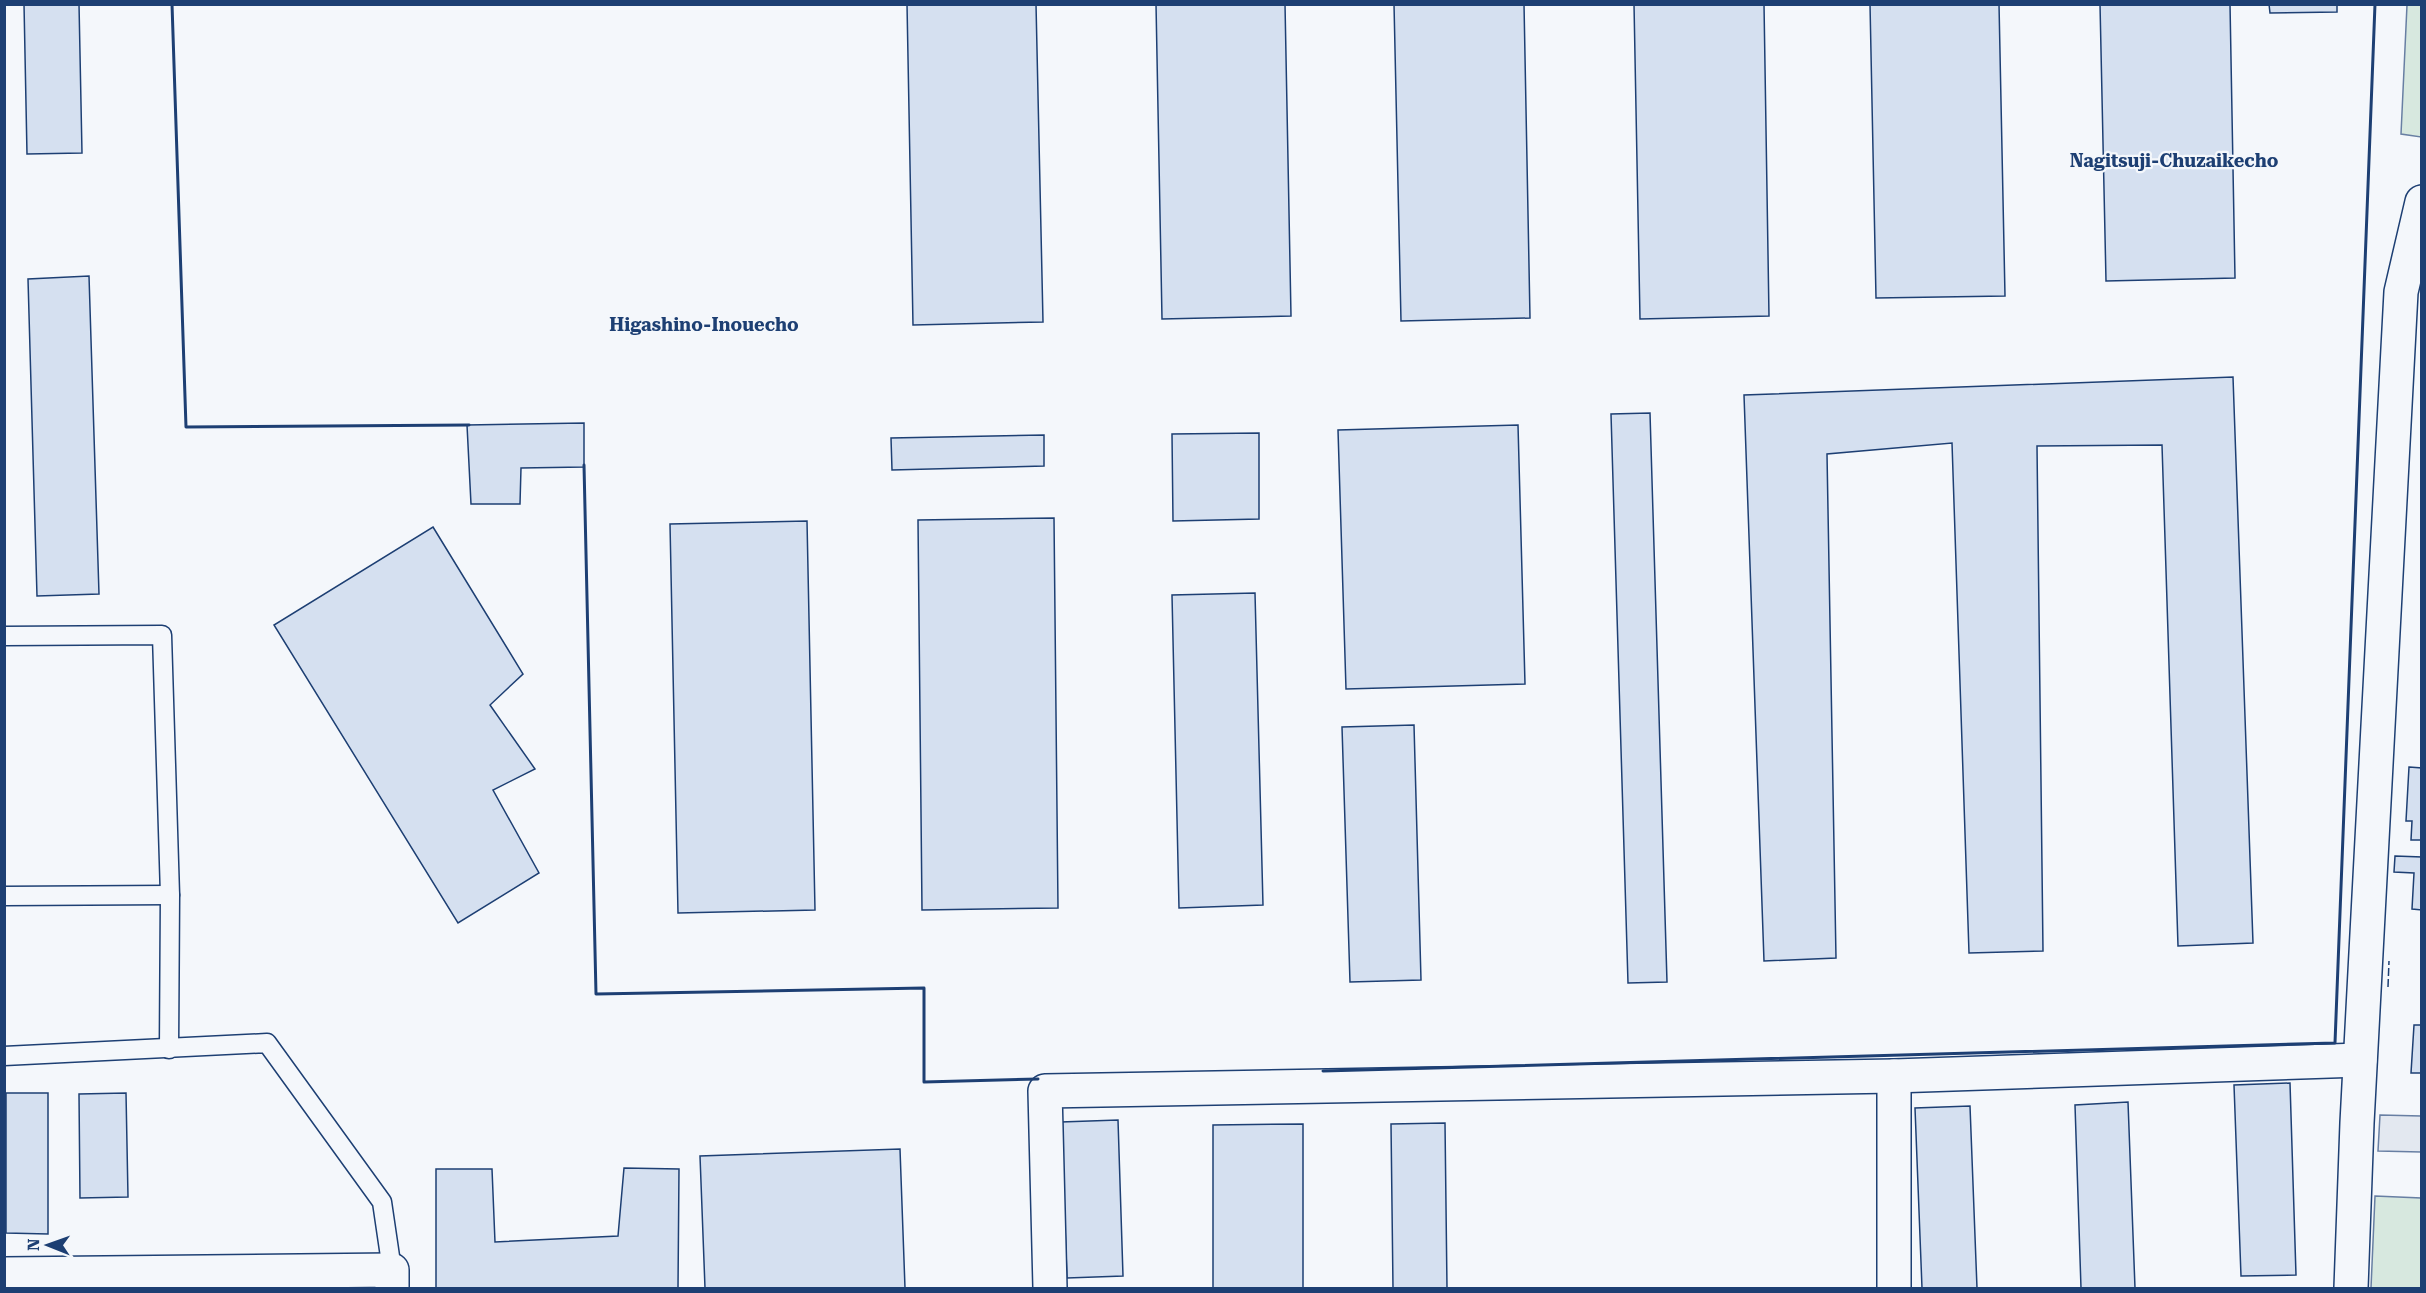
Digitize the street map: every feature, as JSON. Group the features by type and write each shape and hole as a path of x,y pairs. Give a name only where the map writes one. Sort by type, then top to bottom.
{"street":[{"path":"2351,1288 2360,1060 2401,292 2418,238 2421,202"},
{"path":"1050,1288 1045,1092 1894,1076 2360,1060"},
{"path":"1894,1076 1894,1288"},
{"path":"4,1274 392,1279"}],"lane":[{"path":"4,636 162,635 170,894 169,1049"},
{"path":"4,896 170,894"},
{"path":"4,1056 267,1043 382,1202 392,1279"}],"shaded area":[{"path":"2407,5 2421,5 2421,137 2401,134"},
{"path":"2380,1115 2421,1116 2421,1152 2378,1151"},
{"path":"2375,1196 2421,1198 2421,1288 2371,1288"}],"building":[{"path":"24,4 79,4 82,153 27,154"},
{"path":"907,4 1036,4 1043,322 913,325"},
{"path":"1156,4 1285,4 1291,316 1162,319"},
{"path":"1394,4 1524,4 1530,318 1401,321"},
{"path":"1634,4 1764,4 1769,316 1640,319"},
{"path":"1870,4 1999,4 2005,296 1876,298"},
{"path":"2100,4 2230,4 2235,278 2106,281"},
{"path":"2269,4 2337,4 2337,12 2270,13"},
{"path":"89,276 99,594 37,596 28,279"},
{"path":"2233,377 2253,943 2178,946 2162,445 2037,446 2043,951 1969,953 1952,443 1827,454 1836,958 1764,961 1744,395"},
{"path":"1650,413 1667,982 1628,983 1611,414"},
{"path":"584,423 584,467 521,468 520,504 471,504 467,425"},
{"path":"1518,425 1525,684 1346,689 1338,430"},
{"path":"1259,433 1259,519 1173,521 1172,434"},
{"path":"1044,435 1044,466 892,470 891,438"},
{"path":"1054,518 1058,908 922,910 918,520"},
{"path":"807,521 815,910 678,913 670,524"},
{"path":"433,527 523,674 490,705 535,769 493,790 539,873 458,923 274,625"},
{"path":"1255,593 1263,905 1179,908 1172,595"},
{"path":"1414,725 1421,980 1350,982 1342,727"},
{"path":"2409,767 2422,768 2422,840 2411,840 2412,821 2406,821"},
{"path":"2395,856 2422,857 2422,910 2412,909 2414,873 2394,872"},
{"path":"2414,1025 2422,1025 2422,1073 2411,1073"},
{"path":"2290,1083 2296,1275 2241,1276 2234,1085"},
{"path":"6,1093 48,1093 48,1234 6,1233"},
{"path":"126,1093 128,1197 80,1198 79,1094"},
{"path":"2128,1102 2135,1288 2081,1288 2075,1105"},
{"path":"1970,1106 1977,1288 1922,1288 1915,1108"},
{"path":"1118,1120 1123,1276 1067,1278 1061,1122"},
{"path":"1445,1123 1447,1288 1393,1288 1391,1124"},
{"path":"1303,1124 1303,1288 1213,1288 1213,1125"},
{"path":"900,1149 905,1288 705,1288 700,1156"},
{"path":"624,1168 679,1169 678,1288 436,1288 436,1169 492,1169 495,1242 618,1236"}],"fence":[{"path":"2388,987 2389,961"}],"wall":[{"path":"172,4 186,427 469,425"},
{"path":"1323,1071 2335,1043 2375,4"},
{"path":"584,465 596,994 924,988 924,1082 1038,1079"}],"district":[{"name":"Nagitsuji-Chuzaikecho","path":"2174,161"},
{"name":"Higashino-Inouecho","path":"704,325"}]}
